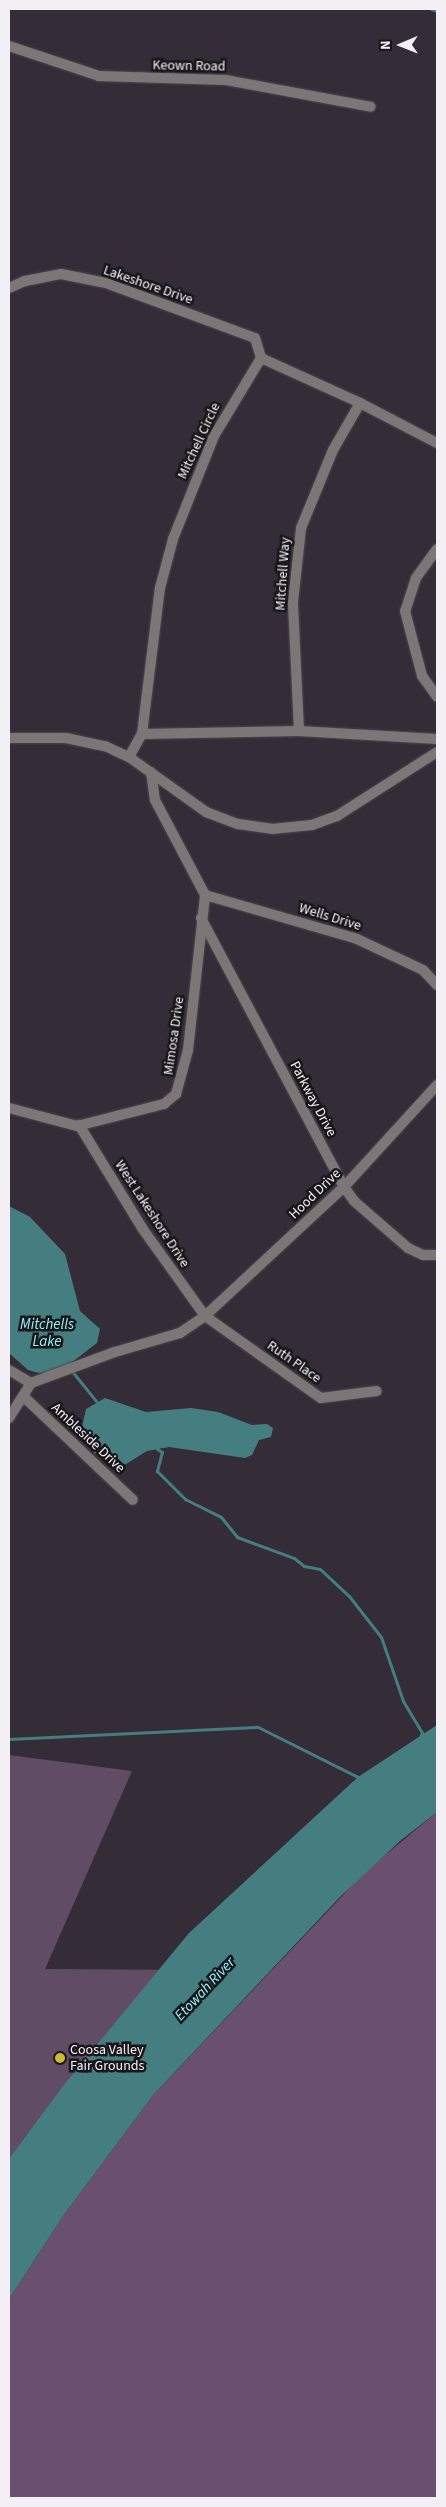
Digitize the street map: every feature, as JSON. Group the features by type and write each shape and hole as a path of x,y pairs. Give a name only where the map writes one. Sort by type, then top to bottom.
{"street":[{"name":"Keown Road","path":"9,46 99,76 226,80 371,106"},
{"name":"Lakeshore Drive","path":"9,288 25,281 61,274 106,283 256,338 261,358"},
{"path":"261,358 360,403 437,443"},
{"name":"Mitchell Circle","path":"129,757 142,734 160,588 173,539 214,436 261,358"},
{"name":"Mitchell Way","path":"299,731 293,602 301,528 333,450 360,403"},
{"path":"437,549 416,578 405,612 422,676 437,697"},
{"path":"142,734 299,731 437,739"},
{"path":"9,738 80,740 129,757 192,804 222,819 259,828 287,829 318,823 350,810 437,752"},
{"path":"151,772 155,800 206,895"},
{"name":"Mimosa Drive","path":"9,1108 79,1125 164,1104 176,1094 188,1050 201,918 206,895"},
{"name":"Wells Drive","path":"206,895 357,939 423,970 437,985"},
{"name":"Parkway Drive","path":"201,918 344,1187 354,1200 408,1248 423,1255 437,1255"},
{"name":"Hood Drive","path":"205,1316 344,1187 437,1085"},
{"name":"West Lakeshore Drive","path":"79,1125 142,1228 205,1316"},
{"path":"9,1418 31,1383 115,1352 180,1333 205,1316"},
{"name":"Ruth Place","path":"205,1316 321,1398 377,1391"},
{"path":"9,1370 31,1383"},
{"name":"Ambleside Drive","path":"22,1396 133,1500"}],"shaded area":[{"path":"9,1755 132,1771 45,1969 190,1970 9,2183"},
{"path":"437,1812 437,2498 9,2498 9,2299 63,2216 154,2094 366,1871"}],"water":[{"name":"Mitchells Lake","path":"9,1206 30,1217 65,1254 80,1311 100,1329 97,1343 67,1366 53,1372 39,1373 28,1370 9,1353"},
{"path":"105,1398 146,1412 191,1408 218,1412 252,1425 267,1424 273,1428 271,1437 259,1440 252,1455 245,1458 169,1447 147,1451 126,1464 117,1466 95,1454 81,1431 86,1409"},
{"name":"Etowah River","path":"437,1725 437,1812 400,1841 339,1898 154,2094 63,2216 9,2299 9,2159 63,2086 189,1933 358,1777"}],"waterway":[{"path":"431,9 437,11"},
{"path":"71,1370 96,1401"},
{"path":"157,1449 162,1452 157,1471 185,1499 221,1517 237,1537 294,1558 304,1566 320,1569 349,1596 381,1637 403,1701 422,1733 420,1737"},
{"path":"9,1739 258,1727 358,1777"}],"place":[{"name":"Coosa Valley Fair Grounds","path":"60,2058"}]}
